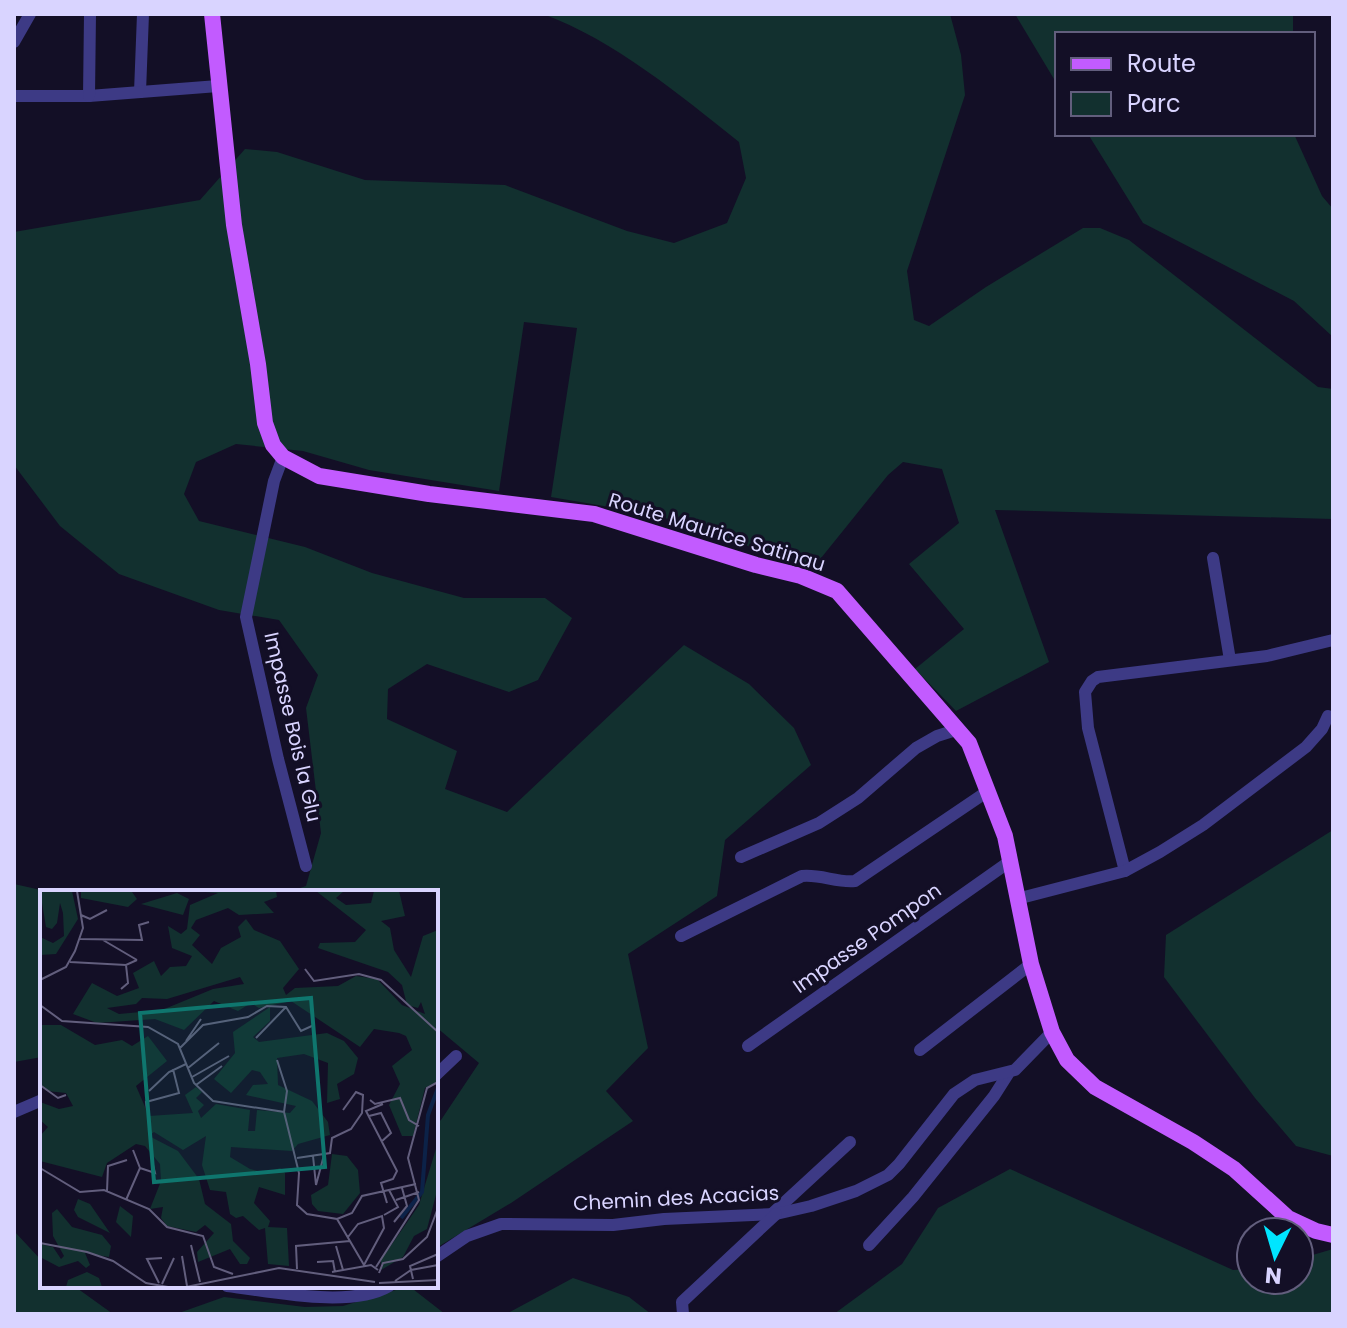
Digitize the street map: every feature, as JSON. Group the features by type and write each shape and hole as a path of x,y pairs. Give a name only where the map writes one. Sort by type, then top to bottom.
{"main road":[{"path":"212,14 234,225 265,423 273,445 283,457"},
{"name":"Route Maurice Satinau","path":"283,457 319,476 429,494 594,514 801,576 837,591 969,743 1005,836 1031,964 1052,1032 1067,1060 1095,1087 1193,1142 1234,1169 1288,1218 1333,1235"}],"street":[{"path":"14,42 30,14"},
{"path":"89,96 90,14"},
{"path":"140,92 143,14"},
{"path":"14,96 89,96 218,86"},
{"name":"Impasse Bois la Glu","path":"283,457 274,481 246,617 306,866"},
{"path":"1213,558 1230,660"},
{"path":"1125,871 1088,728 1085,692 1092,681 1098,677 1267,656 1333,640"},
{"path":"1017,899 1125,871 1203,825 1295,755 1314,739 1328,716"},
{"path":"741,857 819,823 858,798 916,748 937,736 959,729"},
{"path":"681,936 802,876 855,881 988,791"},
{"name":"Impasse Pompon","path":"748,1046 1009,862"},
{"path":"920,1050 1031,964"},
{"name":"Chemin des Acacias","path":"438,1256 467,1236 501,1224 613,1225 664,1219 774,1214 811,1206 878,1181 899,1164 963,1086 1015,1070 1052,1032"},
{"path":"438,1073 456,1056"},
{"path":"869,1245 913,1197 1008,1074"},
{"path":"14,1112 40,1101"},
{"path":"683,1314 682,1302 850,1142"},
{"path":"243,1288 321,1298 349,1296 381,1288"}],"green space":[{"path":"543,14 950,14 961,55 965,95 907,271 914,320 929,326 1083,228 1100,228 1129,240 1318,387 1333,389 1333,519 995,510 1049,662 956,711 915,669 964,629 909,564 959,523 942,469 903,462 888,475 813,568 656,515 551,497 577,328 524,322 499,491 369,470 303,451 236,444 196,462 184,494 199,521 305,547 372,573 464,598 545,598 572,618 538,680 509,692 427,664 388,689 387,719 457,751 445,789 507,812 684,645 749,684 794,728 811,765 725,840 717,896 628,954 648,1048 606,1091 633,1121 511,1203 438,1247 438,1122 479,1063 438,1029 438,890 294,890 306,886 321,833 306,708 318,675 279,620 219,610 119,574 60,526 14,465 14,232 200,200 245,149 277,152 365,180 505,185 627,231 674,243 727,223 746,178 739,142 621,54"},
{"path":"1015,14 1293,14 1293,32 1055,32 1055,81"},
{"path":"1089,136 1295,136 1322,196 1333,209 1333,337 1294,301 1143,223"},
{"path":"1333,830 1333,1156 1296,1146 1255,1098 1164,977 1166,935"},
{"path":"14,884 41,890 40,1057 14,1062"},
{"path":"1010,1169 1235,1270 1235,1296 1315,1296 1315,1254 1333,1249 1333,1314 834,1314 902,1264 938,1208"},
{"path":"14,1231 40,1259 40,1288 77,1288 113,1314 14,1314"},
{"path":"573,1278 629,1297 651,1314 506,1314"},
{"path":"412,1288 445,1314 176,1314 224,1297 305,1307 343,1306"}]}
